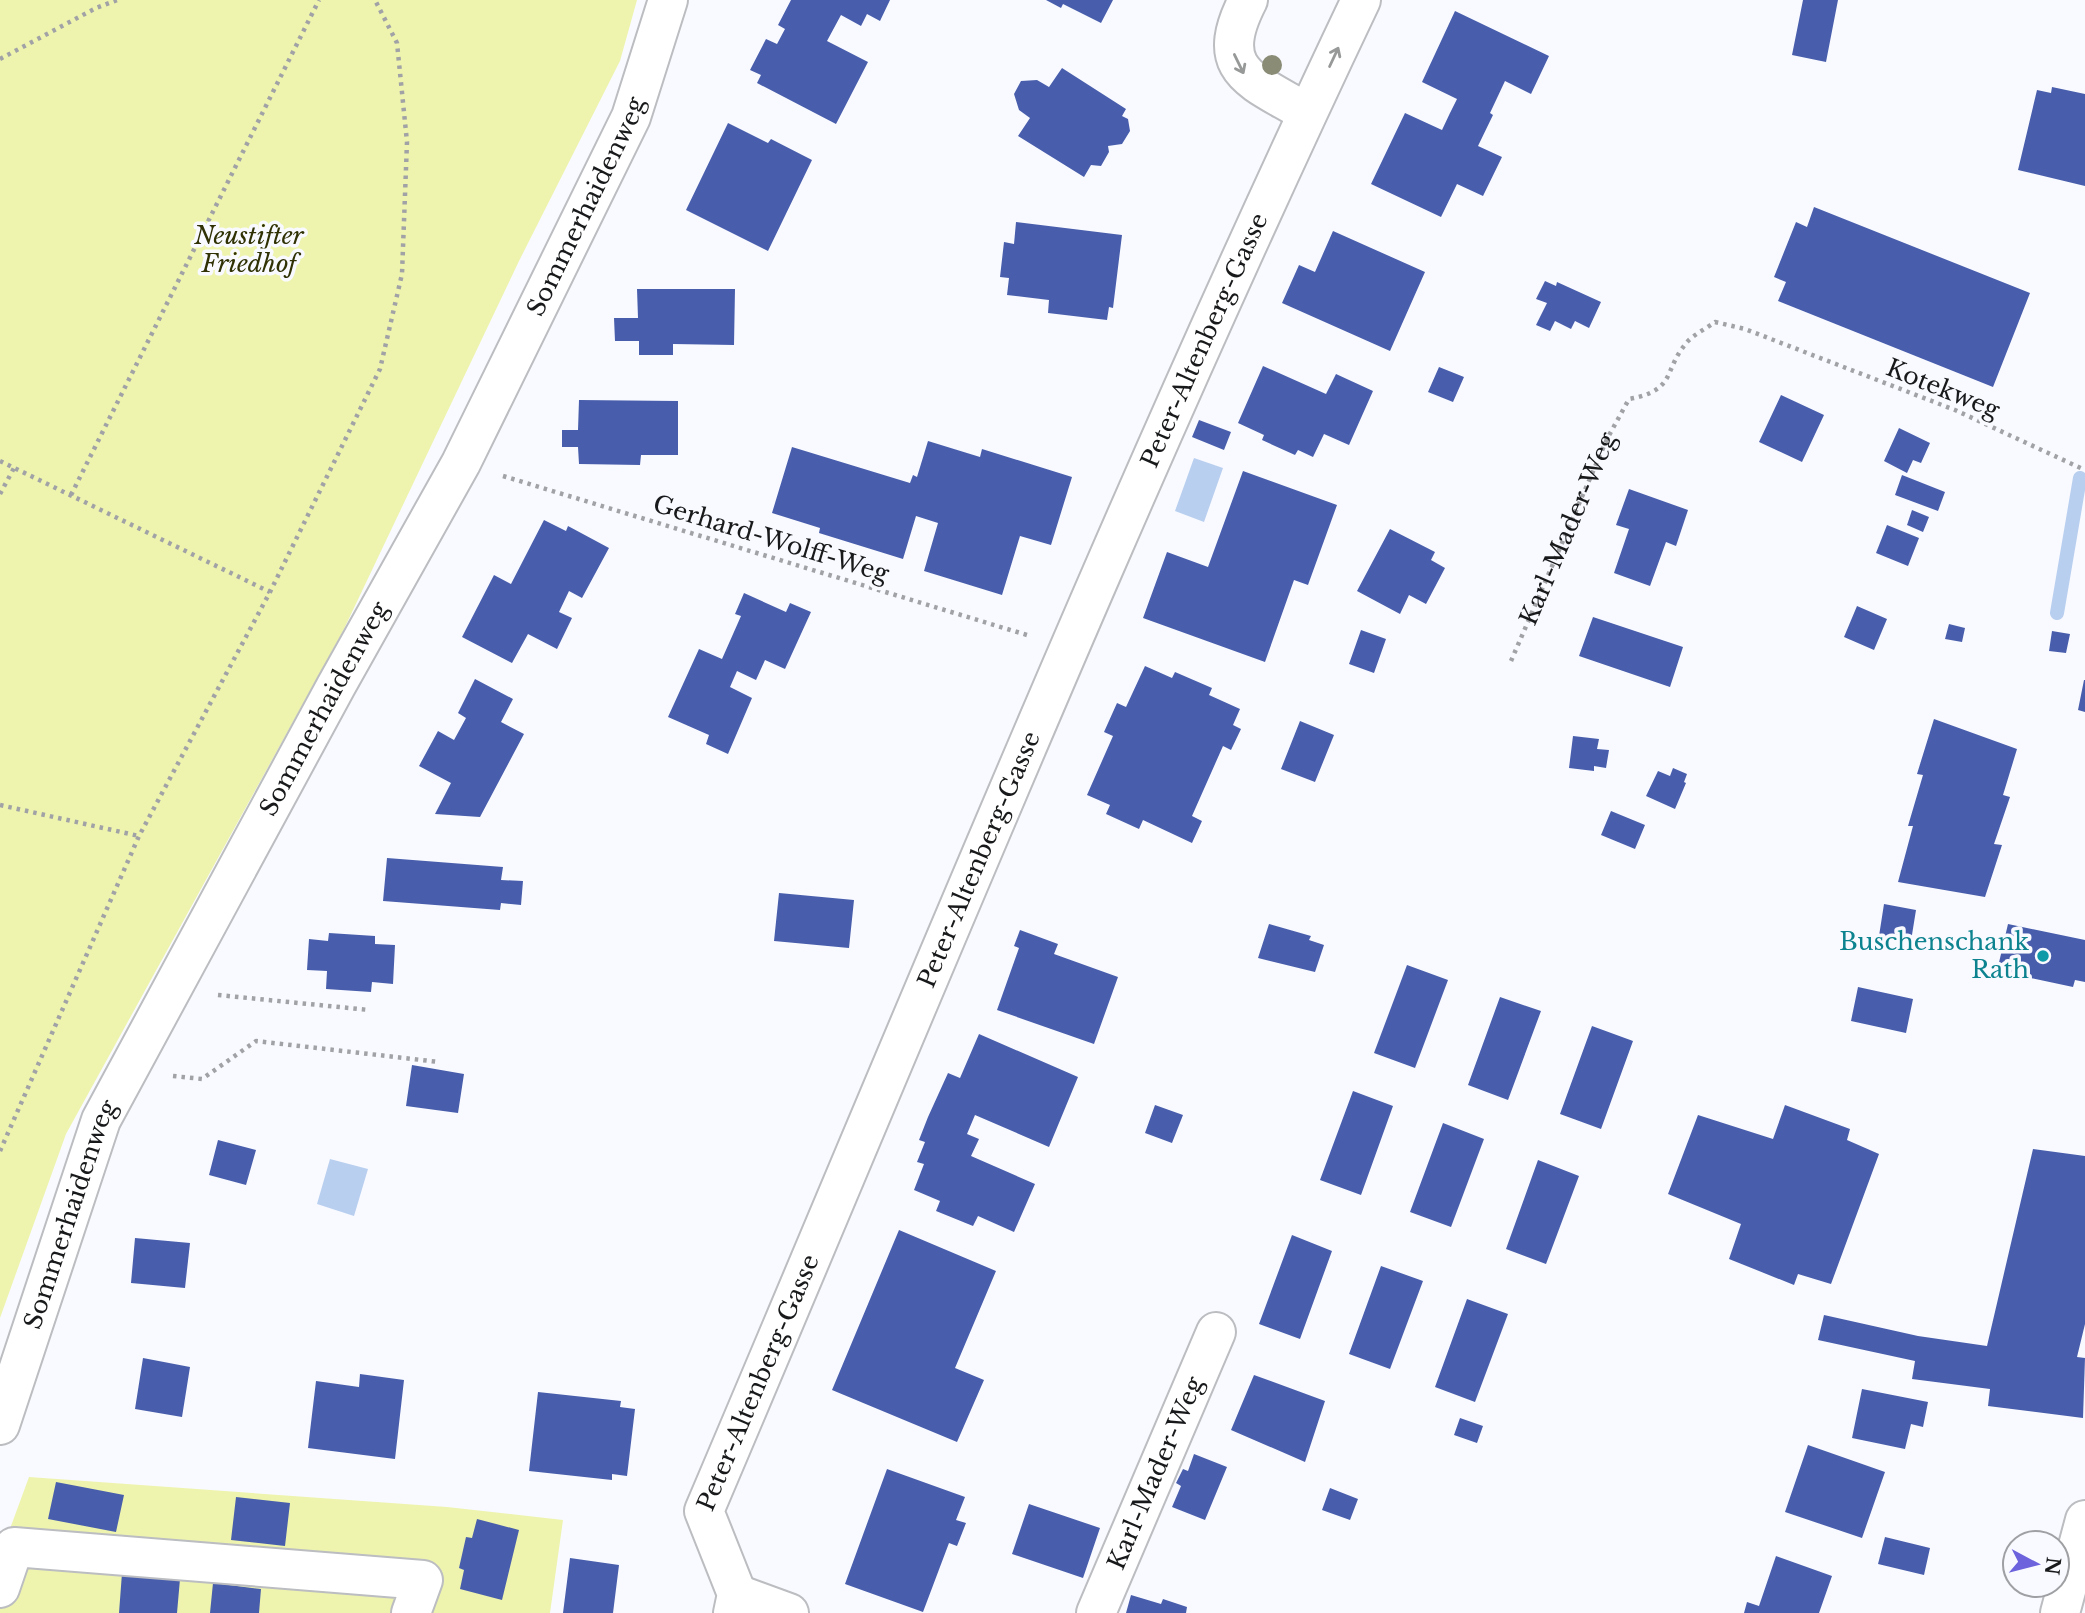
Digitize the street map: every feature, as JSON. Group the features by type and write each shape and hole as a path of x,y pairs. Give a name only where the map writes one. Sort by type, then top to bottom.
{"street":[{"name":"Sommerhaidenweg","path":"0,1424 102,1120 461,463 631,117 668,0"},
{"path":"1248,0 1237,21 1233,50 1241,72 1307,113"},
{"name":"Peter-Altenberg-Gasse","path":"735,1604 704,1511 1072,649 1102,572 1307,113 1361,0"},
{"name":"Karl-Mader-Weg","path":"1096,1613 1216,1332"},
{"path":"2060,1613 2085,1520"},
{"path":"0,1588 14,1547 417,1596"},
{"path":"735,1604 789,1613"}],"path":[{"path":"0,59 96,8 117,0"},
{"path":"71,495 319,0"},
{"path":"0,1150 139,836 270,592 380,369 402,274 407,142 405,98 397,43 375,0"},
{"name":"Kotekweg","path":"1629,399 1653,394 1666,380 1688,341 1715,322 1785,345 1955,410 2085,470"},
{"name":"Karl-Mader-Weg","path":"1511,662 1607,439 1629,399"},
{"path":"0,461 270,592"},
{"name":"Gerhard-Wolff-Weg","path":"461,463 1072,649"},
{"path":"0,494 14,468"},
{"path":"0,805 139,836"},
{"path":"172,990 369,1010"},
{"path":"128,1072 202,1079 256,1041 439,1062"}],"green space":[{"name":"Neustifter Friedhof","path":"0,0 637,0 620,61 519,261 343,631 66,1134 0,1318"},
{"path":"29,1477 447,1507 563,1520 550,1613 0,1613 0,1556"}],"water":[{"path":"1194,458 1223,468 1204,522 1175,511"},
{"path":"330,1159 368,1169 354,1216 317,1204"}],"building":[{"path":"791,0 890,0 880,21 867,14 861,26 841,15 827,41 868,62 836,124 757,83 761,75 750,70 766,39 777,44 785,29 778,25"},
{"path":"1046,0 1113,0 1101,23 1063,4 1061,8"},
{"path":"1803,0 1838,0 1826,62 1792,55"},
{"path":"1455,11 1549,56 1531,94 1505,81 1478,146 1502,157 1483,196 1457,184 1441,217 1371,184 1405,113 1442,130 1457,99 1422,82"},
{"path":"1062,68 1126,109 1122,116 1128,119 1130,131 1122,144 1108,146 1109,152 1101,166 1091,165 1084,177 1018,136 1030,118 1019,110 1014,94 1021,81 1037,80 1049,87"},
{"path":"2052,87 2085,94 2085,186 2018,170 2037,90 2051,93"},
{"path":"728,123 768,143 771,139 812,160 768,251 686,210"},
{"path":"1814,207 2030,293 1993,387 1778,301 1786,282 1774,277 1796,222 1807,227"},
{"path":"1016,222 1122,235 1113,308 1109,307 1107,320 1048,313 1049,300 1007,295 1009,278 1000,277 1004,242 1014,244"},
{"path":"1333,231 1425,272 1390,351 1282,303 1299,265 1315,272"},
{"path":"1545,281 1556,286 1557,282 1601,302 1589,328 1575,321 1571,329 1555,321 1550,331 1536,325 1547,303 1536,299"},
{"path":"637,289 735,289 734,345 673,344 673,355 639,355 639,341 615,341 614,318 638,318"},
{"path":"1263,366 1326,394 1336,374 1373,391 1349,445 1324,434 1313,457 1298,450 1295,455 1262,440 1264,435 1238,423"},
{"path":"1439,367 1464,377 1453,402 1428,392"},
{"path":"1781,395 1824,415 1802,462 1759,442"},
{"path":"579,400 678,401 678,455 641,455 640,465 579,464 578,447 562,447 562,430 578,430"},
{"path":"1199,420 1231,432 1224,450 1192,437"},
{"path":"1899,428 1930,443 1921,463 1913,460 1907,473 1884,461"},
{"path":"928,441 980,457 982,449 1072,477 1051,545 1020,536 1002,595 924,571 938,523 916,516 903,559 819,533 820,528 772,513 792,447 910,483 913,475 917,477"},
{"path":"1243,471 1337,505 1308,585 1294,580 1265,662 1143,618 1167,552 1208,567"},
{"path":"1902,475 1945,492 1938,511 1895,495"},
{"path":"1629,489 1688,510 1676,546 1666,542 1650,586 1614,573 1629,529 1616,525"},
{"path":"1912,510 1929,517 1923,532 1907,525"},
{"path":"544,520 566,531 568,526 609,548 582,598 569,591 559,612 572,618 557,649 528,634 512,663 462,637 494,575 511,584"},
{"path":"1887,525 1919,538 1908,566 1876,553"},
{"path":"1390,529 1435,552 1431,560 1445,568 1426,604 1409,595 1400,614 1357,591"},
{"path":"744,593 786,612 790,603 811,612 785,669 765,660 756,680 737,671 730,687 752,698 728,754 706,744 709,735 668,717 699,649 722,659 741,616 735,614"},
{"path":"1857,606 1887,619 1874,650 1844,637"},
{"path":"1593,617 1683,647 1670,687 1579,656"},
{"path":"1949,624 1965,628 1962,642 1945,639"},
{"path":"1361,630 1386,639 1374,673 1349,664"},
{"path":"2052,631 2070,634 2066,653 2049,651"},
{"path":"1145,666 1172,678 1175,672 1212,688 1209,695 1240,709 1233,725 1241,729 1231,750 1223,746 1192,816 1202,821 1192,843 1143,820 1139,829 1106,814 1110,805 1087,795 1113,736 1104,732 1117,703 1126,707"},
{"path":"475,679 513,699 501,722 524,734 480,817 435,814 451,783 419,766 438,731 454,740 466,718 458,713"},
{"path":"2085,680 2085,712 2078,710"},
{"path":"1934,719 2017,749 2003,795 2010,797 1994,844 2002,845 1985,897 1898,882 1913,826 1908,826 1923,775 1917,774"},
{"path":"1300,721 1334,735 1315,782 1281,769"},
{"path":"1573,736 1599,739 1597,749 1609,750 1606,768 1594,766 1594,771 1569,768"},
{"path":"1673,768 1687,774 1675,809 1646,796 1658,771 1670,776"},
{"path":"1611,811 1645,825 1635,849 1601,835"},
{"path":"387,858 503,867 501,880 523,881 521,905 501,903 500,910 383,901"},
{"path":"779,893 854,900 849,948 774,941"},
{"path":"1884,904 1916,910 1911,941 1879,936"},
{"path":"1269,924 1311,936 1309,940 1324,945 1315,972 1258,958"},
{"name":"Buschenschank Rath","path":"2008,924 2085,940 2085,982 2075,980 2073,987 1997,971"},
{"path":"1020,930 1058,944 1054,954 1118,977 1094,1044 997,1010 1019,948 1014,946"},
{"path":"329,933 375,936 375,944 395,945 393,984 372,982 371,992 326,989 327,971 307,970 309,939 328,941"},
{"path":"1407,965 1448,980 1415,1068 1374,1053"},
{"path":"1858,987 1913,999 1906,1033 1851,1021"},
{"path":"1500,997 1541,1011 1508,1100 1468,1085"},
{"path":"1592,1026 1633,1041 1601,1129 1560,1114"},
{"path":"979,1034 1078,1077 1049,1147 975,1115 967,1134 979,1139 971,1156 1035,1184 1014,1232 978,1216 973,1226 936,1211 940,1201 914,1190 924,1164 917,1162 925,1142 919,1140 928,1117 948,1073 960,1078"},
{"path":"412,1065 464,1074 458,1113 406,1106"},
{"path":"1353,1091 1393,1106 1361,1195 1320,1180"},
{"path":"1155,1105 1183,1115 1172,1143 1145,1133"},
{"path":"1785,1105 1850,1129 1847,1140 1879,1154 1831,1284 1798,1274 1794,1285 1729,1259 1741,1224 1668,1194 1698,1115 1773,1139"},
{"path":"1443,1123 1484,1139 1451,1227 1410,1212"},
{"path":"218,1140 256,1150 246,1185 209,1175"},
{"path":"2033,1149 2085,1156 2085,1324 2077,1357 2085,1358 2083,1418 1988,1406 1990,1389 1912,1379 1915,1361 1818,1340 1824,1315 1918,1336 1987,1346"},
{"path":"1538,1160 1579,1176 1546,1264 1506,1249"},
{"path":"899,1230 996,1271 955,1368 984,1380 957,1442 832,1390"},
{"path":"1292,1235 1332,1251 1300,1339 1259,1324"},
{"path":"135,1238 190,1243 185,1288 131,1283"},
{"path":"1381,1266 1423,1281 1390,1369 1349,1354"},
{"path":"1467,1299 1508,1314 1475,1402 1435,1387"},
{"path":"143,1358 190,1367 182,1417 135,1409"},
{"path":"360,1374 404,1380 395,1459 308,1448 316,1381 359,1387"},
{"path":"1254,1375 1325,1401 1305,1462 1231,1430"},
{"path":"1862,1389 1928,1402 1923,1427 1911,1424 1905,1449 1852,1438"},
{"path":"538,1392 621,1401 620,1407 635,1409 627,1476 612,1474 612,1480 529,1471"},
{"path":"1460,1418 1483,1426 1477,1443 1454,1435"},
{"path":"1808,1445 1885,1472 1862,1538 1785,1512"},
{"path":"1194,1454 1227,1467 1205,1520 1172,1507 1181,1486 1176,1483 1183,1469 1188,1471"},
{"path":"887,1469 965,1497 956,1520 966,1523 957,1546 949,1543 923,1612 845,1584"},
{"path":"56,1482 124,1495 116,1532 48,1519"},
{"path":"1330,1488 1358,1499 1350,1520 1322,1510"},
{"path":"236,1497 290,1503 285,1546 231,1540"},
{"path":"1029,1504 1100,1528 1083,1578 1012,1554"},
{"path":"477,1519 519,1530 502,1600 460,1589 464,1570 459,1568 466,1537 472,1538"},
{"path":"1885,1537 1930,1548 1924,1575 1878,1564"},
{"path":"1776,1556 1832,1576 1819,1613 1744,1613 1747,1602 1759,1606"},
{"path":"570,1558 619,1565 613,1613 563,1613"},
{"path":"122,1573 180,1579 177,1613 119,1613"},
{"path":"213,1583 261,1589 259,1613 210,1613"},
{"path":"1131,1595 1161,1604 1163,1599 1187,1607 1186,1613 1126,1613"}],"waterway":[{"path":"2057,613 2080,478"}],"place":[{"name":"Buschenschank Rath","path":"2043,956"}]}
